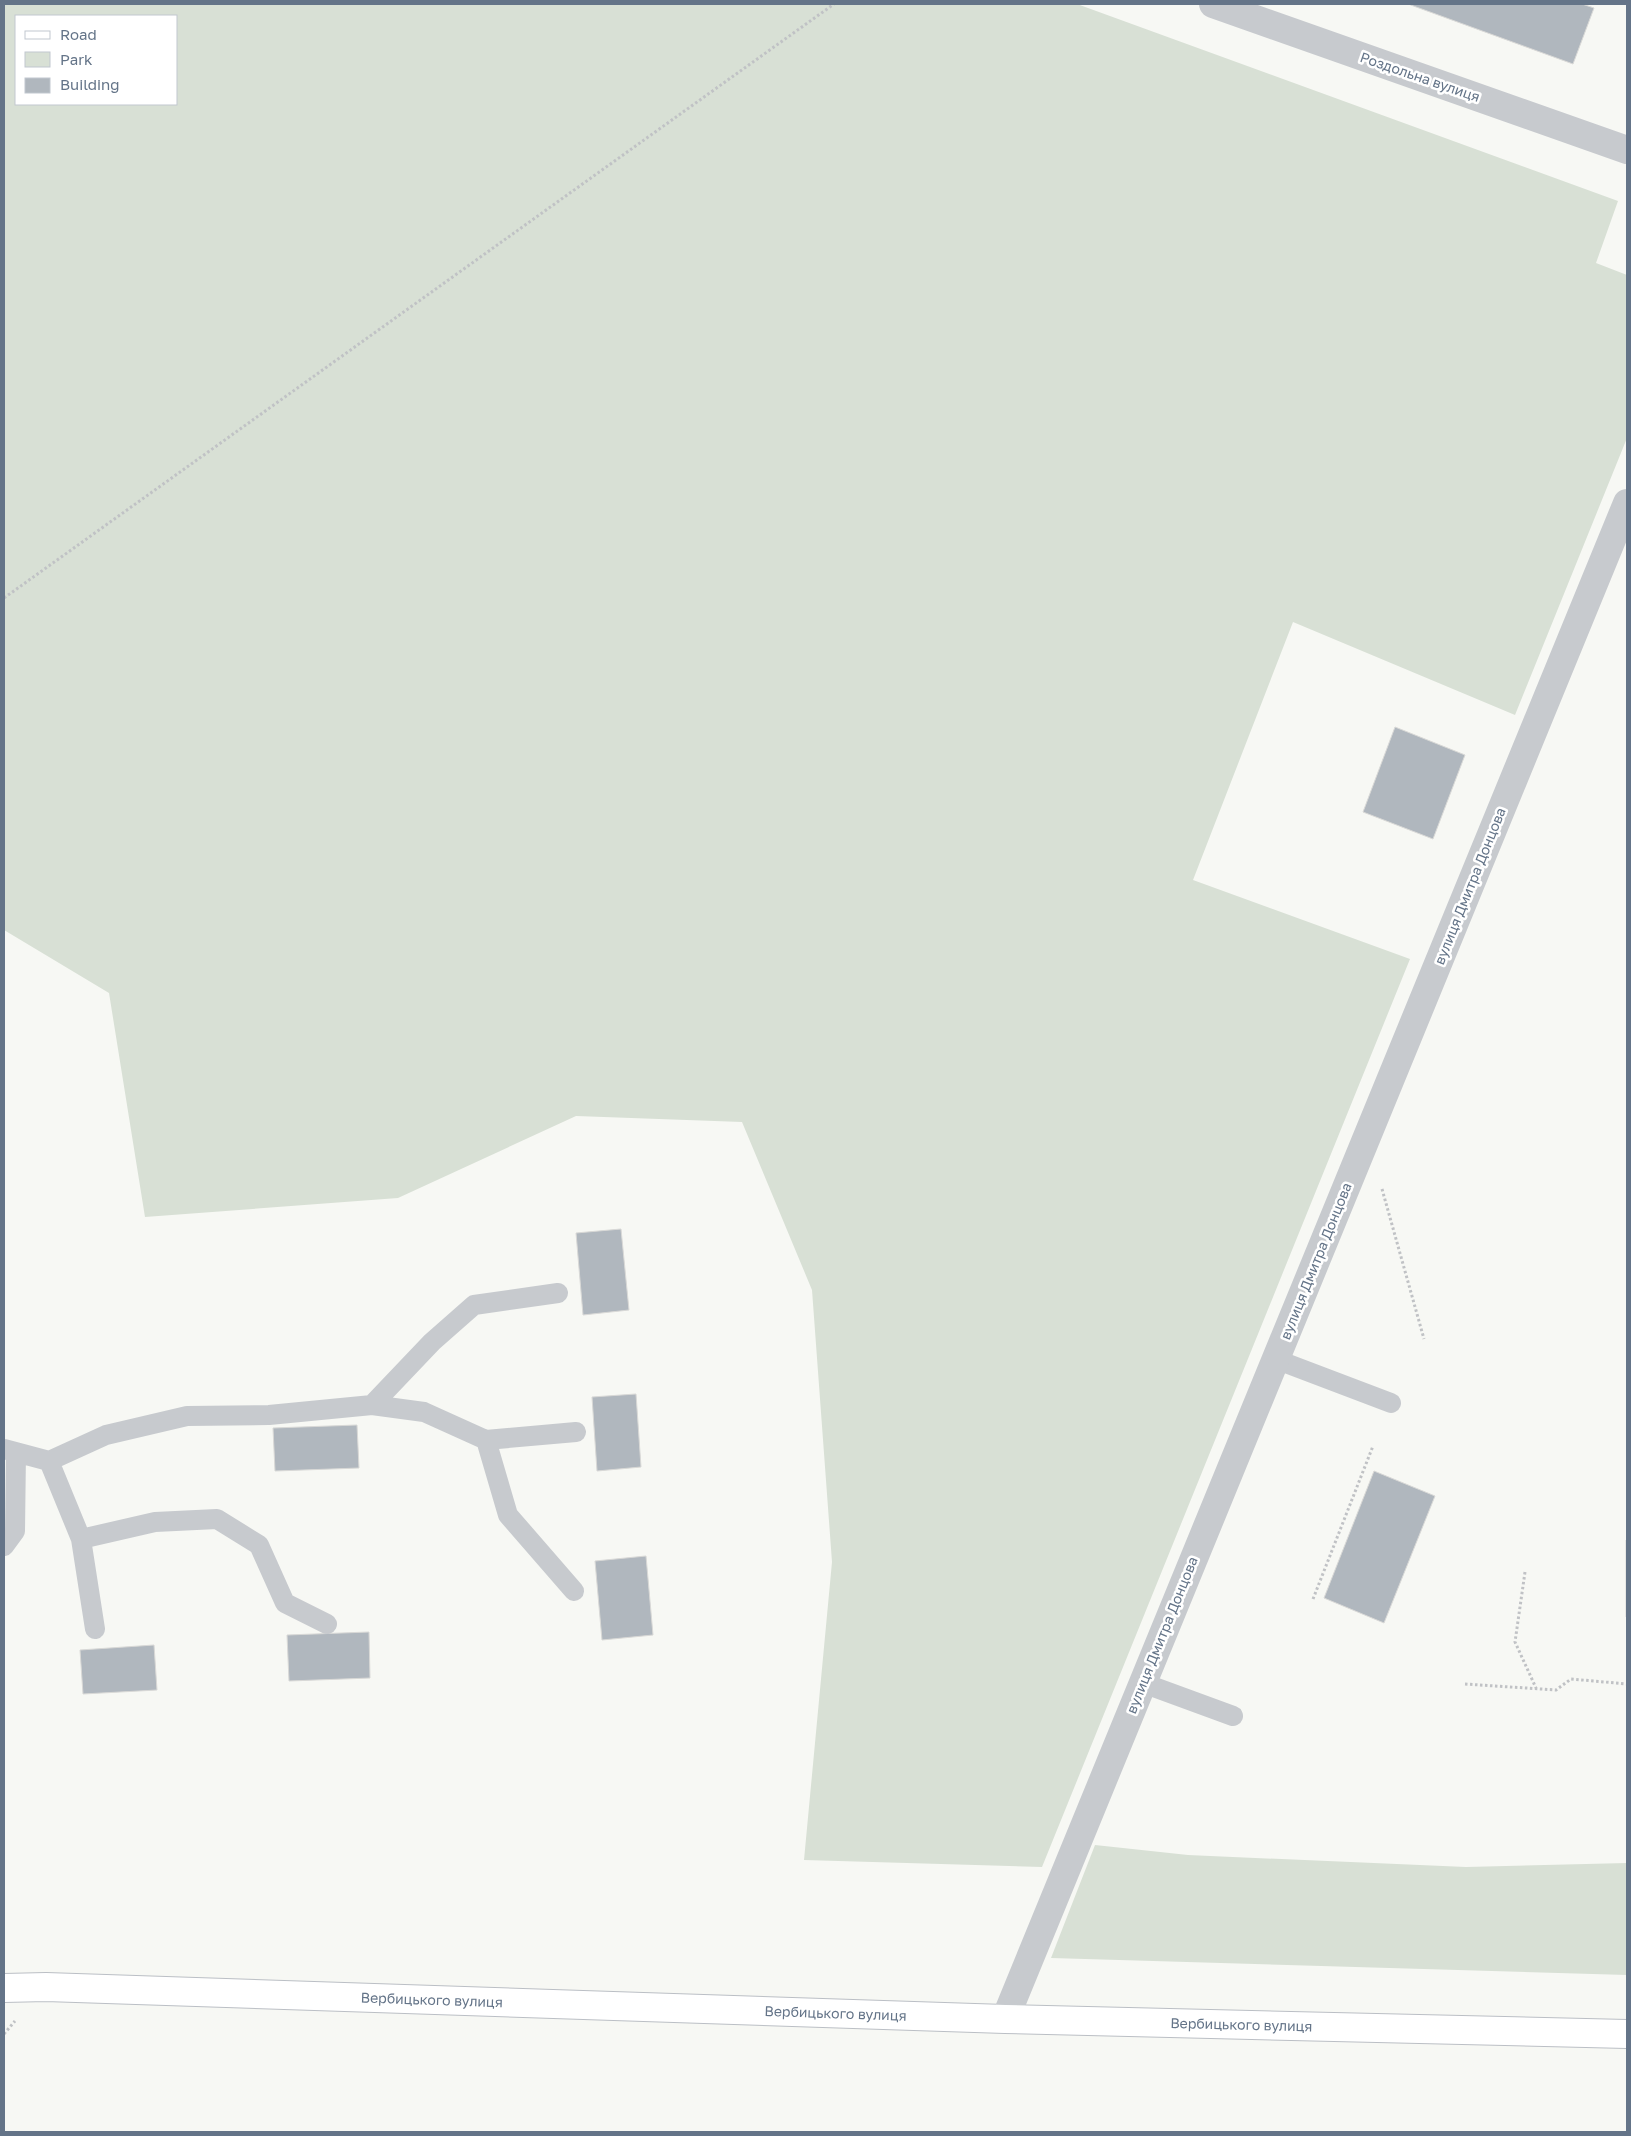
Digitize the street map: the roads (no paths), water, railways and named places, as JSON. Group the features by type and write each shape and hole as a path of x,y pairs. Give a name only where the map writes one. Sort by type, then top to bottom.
{"main road":[{"name":"Вербицького вулиця","path":"4,1977 46,1987"},
{"name":"Вербицького вулиця","path":"4,1988 46,1987 1005,2019 1627,2034"}],"street":[{"name":"Роздольна вулиця","path":"1213,4 1627,150"},
{"name":"вулиця Дмитра Донцова","path":"1005,2019 1627,503"}],"lane":[{"path":"372,1404 432,1342 474,1305 558,1294"},
{"path":"1275,1359 1391,1403"},
{"path":"4,1546 14,1531 10,1450 49,1461 106,1435 187,1416 269,1415 372,1404 424,1412 486,1440 576,1432"},
{"path":"486,1440 508,1515 574,1591"},
{"path":"49,1461 81,1539 94,1629"},
{"path":"81,1539 155,1522 217,1519 259,1545 285,1603 327,1624"},
{"path":"1143,1683 1233,1716"}]}
